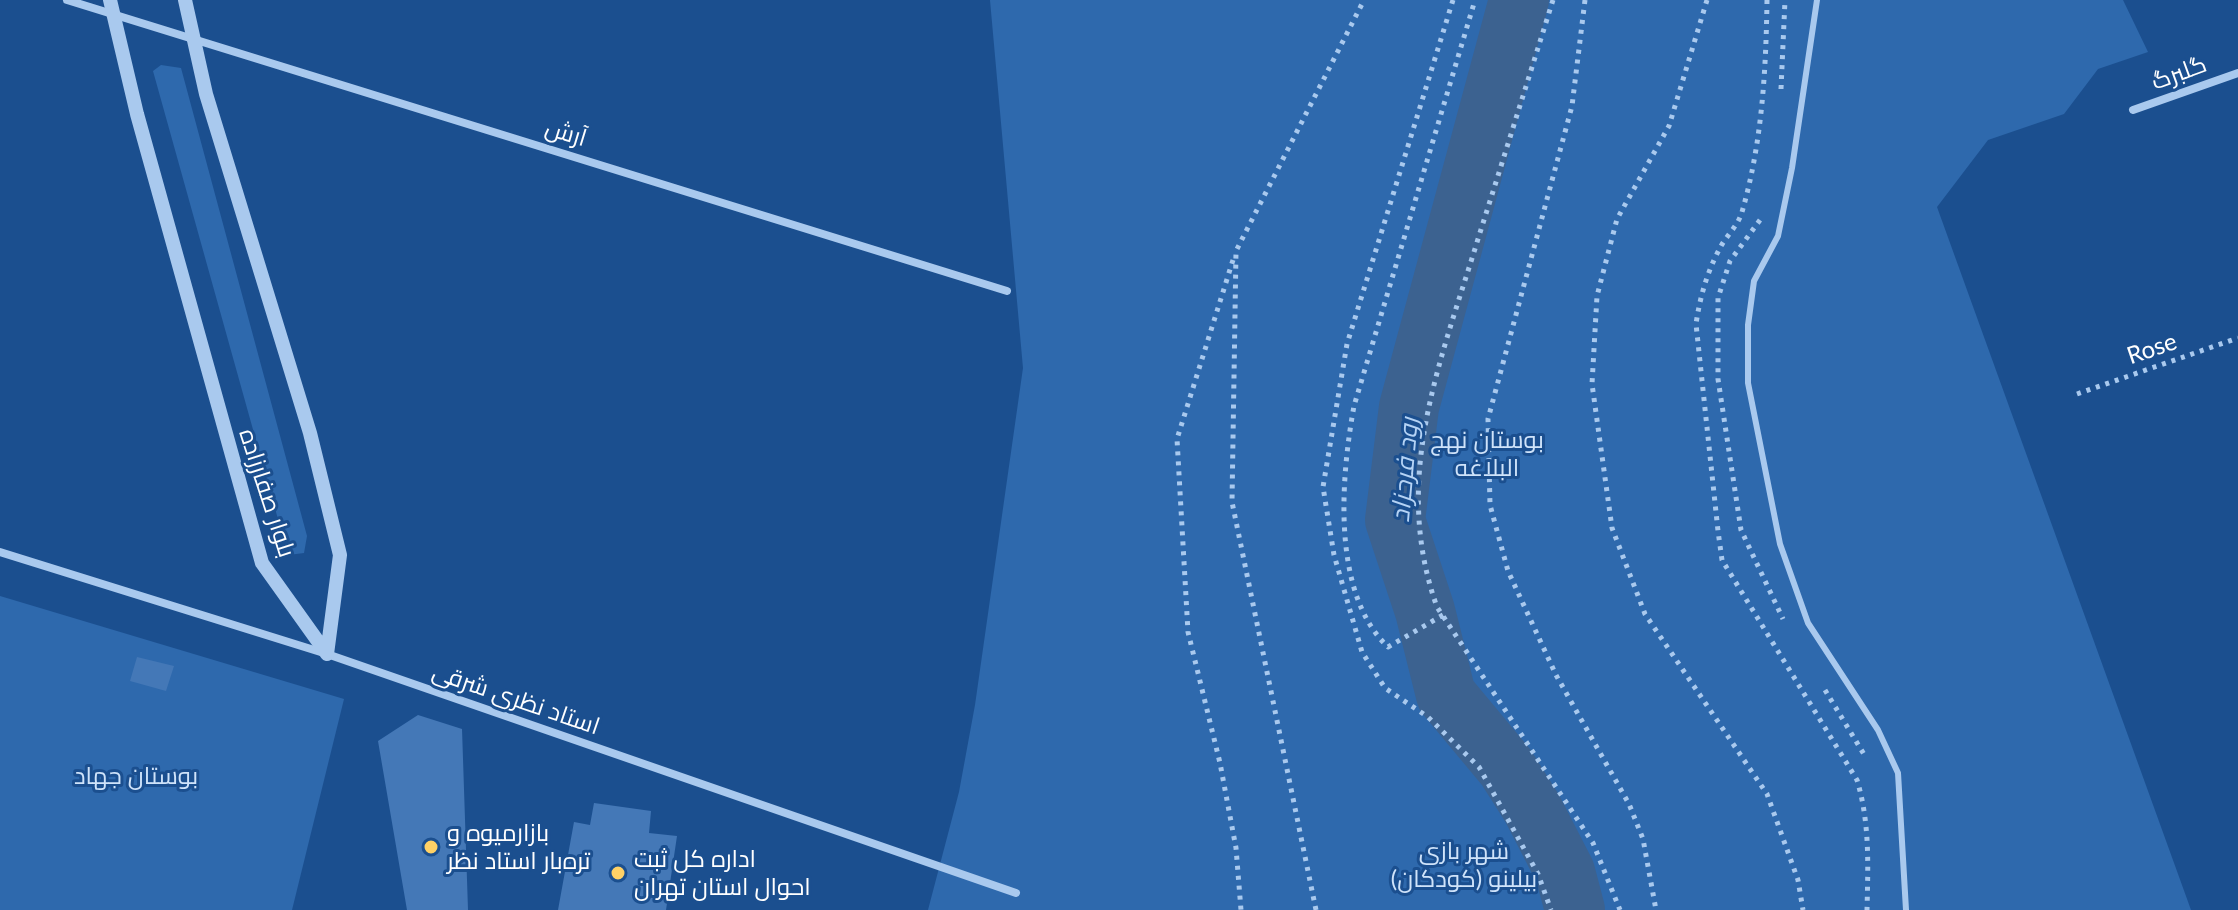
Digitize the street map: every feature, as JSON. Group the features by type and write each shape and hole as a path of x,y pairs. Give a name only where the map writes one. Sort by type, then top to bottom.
{"street":[{"name":"آرش","path":"67,0 111,8 192,37 1007,291"},
{"path":"185,0 206,94 310,433 340,555 327,654"},
{"name":"بلوار صفارزاده","path":"111,8 137,114 262,563 327,654"},
{"name":"گلبرگ","path":"2133,110 2238,73"},
{"name":"استاد نظری شرقی","path":"0,552 327,654 1016,893"}],"lane":[{"path":"1817,0 1792,168 1778,236 1754,281 1748,325 1748,383 1780,544 1808,623 1878,730 1898,773 1906,910"}],"path":[{"path":"1241,910 1236,848 1223,777 1188,632 1177,439 1236,251 1364,0"},
{"path":"1453,0 1347,344 1323,487 1334,555 1362,652 1385,688 1428,717 1479,767 1538,874 1551,910"},
{"path":"1443,615 1388,647 1375,635 1354,590 1345,535 1344,461 1354,406 1475,0"},
{"path":"1553,0 1442,356 1420,442 1416,511 1424,572 1443,615 1593,843 1620,910"},
{"path":"1585,0 1572,106 1488,419 1490,505 1508,571 1556,675 1629,804 1643,839 1656,910"},
{"path":"1707,0 1669,126 1617,219 1597,296 1592,384 1612,528 1645,614 1767,794 1798,880 1803,910"},
{"path":"1236,251 1232,502 1316,910"},
{"name":"Rose","path":"2077,394 2238,338"}],"green space":[{"name":"بوستان نهج البلاغه","path":"990,0 2123,0 2148,52 2098,69 2064,114 1988,140 1937,207 2191,910 928,910 959,792 975,705 1023,368"},
{"path":"161,65 181,68 307,536 304,553 288,555 153,71"},
{"name":"بوستان جهاد","path":"0,596 344,699 292,910 0,910"}],"building":[{"path":"137,657 174,666 166,691 130,681"},
{"name":"بازارمیوه و تره‌بار استاد نظر","path":"418,715 462,729 468,910 407,910 378,741"},
{"name":"اداره کل ثبت احوال استان تهران","path":"594,803 651,811 649,833 677,836 666,910 558,910 574,822 590,825"}],"waterway":[{"name":"رود فرحزاد","path":"1519,0 1409,407 1395,520 1425,611 1446,695 1506,767 1532,808 1565,872 1575,910"}],"place":[{"name":"بازارمیوه و تره‌بار استاد نظر","path":"431,847"},
{"name":"اداره کل ثبت احوال استان تهران","path":"618,873"}],"park label":[{"name":"شهر بازی بیلینو (کودکان)","path":"1464,865"}]}
